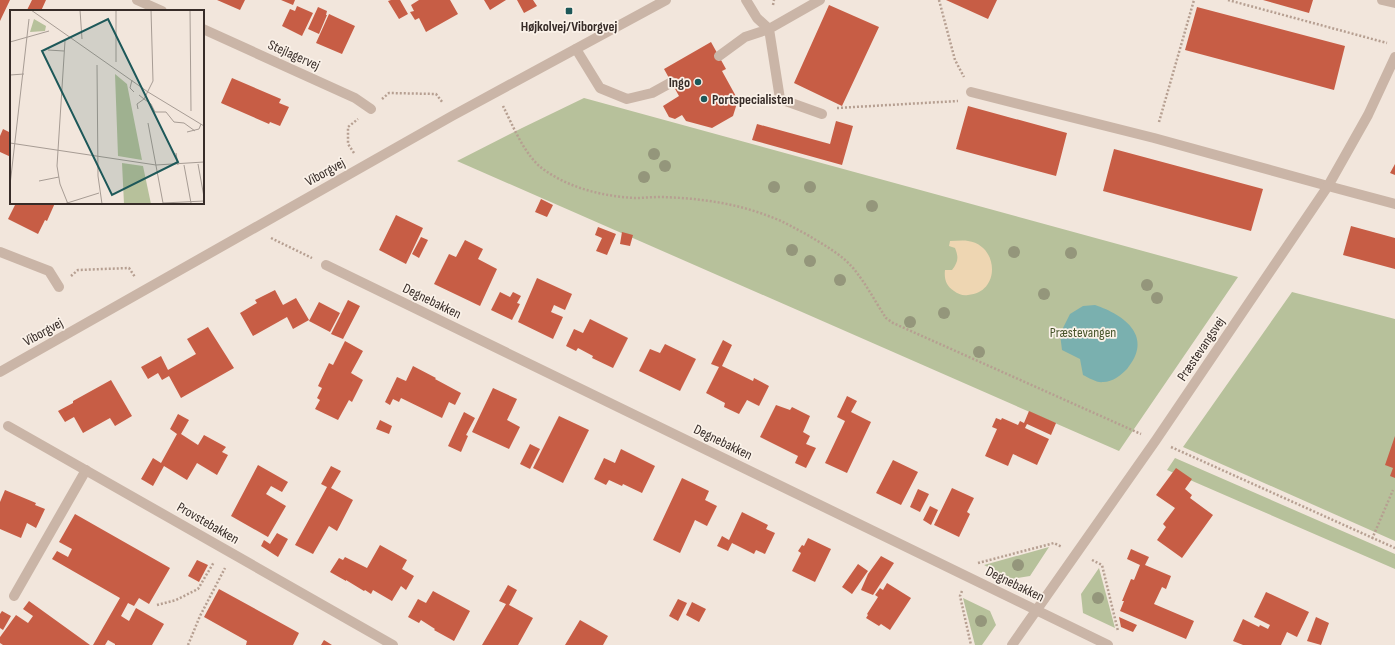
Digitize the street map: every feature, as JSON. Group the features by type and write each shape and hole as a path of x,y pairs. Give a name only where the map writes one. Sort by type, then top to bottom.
{"street":[{"path":"138,0 160,10"},
{"name":"Viborgvej","path":"0,372 497,92 666,0"},
{"path":"746,0 758,18 770,29 780,99 822,114"},
{"path":"719,56 745,37 770,29 820,0"},
{"path":"1382,0 1395,3"},
{"name":"Stejlagervej","path":"204,29 355,98 371,109"},
{"path":"576,50 600,88 627,99 652,93 672,82"},
{"name":"Præstevangsvej","path":"1012,645 1156,440 1328,186 1368,115 1395,57"},
{"path":"972,92 1154,138 1395,204"},
{"path":"0,252 48,271 60,287"},
{"name":"Degnebakken","path":"326,265 1108,645"},
{"name":"Provstebakken","path":"8,426 393,645"},
{"path":"14,596 86,470"}],"path":[{"path":"772,5 774,0"},
{"path":"822,114 840,107 965,101 972,92 955,60 939,0"},
{"path":"1154,138 1194,0"},
{"path":"1228,0 1387,44"},
{"path":"497,92 525,149 542,169 562,181 584,190 609,196 636,198 662,197 710,201 735,205 772,217 814,239 844,259 854,270 886,318 893,323 1395,548"},
{"path":"253,229 326,265"},
{"path":"60,287 78,270 129,268 144,291"},
{"path":"1372,539 1393,490"},
{"path":"157,604 176,600 198,589 222,547"},
{"path":"188,645 200,616 227,565 216,558"},
{"path":"971,645 960,596 978,563"}],"green space":[{"name":"Præstevangen","path":"584,98 1238,277 1119,451 457,161"},
{"path":"1292,292 1395,319 1395,541 1183,447"},
{"path":"1175,458 1395,554 1395,569 1167,470"},
{"path":"1049,547 1030,576 1011,579 984,565"},
{"path":"1099,568 1115,628 1083,613 1081,594"},
{"path":"963,598 990,611 996,625 982,645 975,645"}],"sand":[{"path":"950,241 968,241 978,244 986,251 990,259 992,269 991,278 986,286 979,292 962,295 947,285 945,270 952,270 956,265 957,260 955,248 949,246"}],"water":[{"path":"1095,305 1106,309 1125,321 1137,337 1138,347 1135,357 1127,369 1116,378 1107,382 1098,382 1083,375 1080,359 1062,350 1060,334 1070,314 1083,306"}],"building":[{"path":"0,0 10,0 0,21"},
{"path":"32,0 46,0 41,10 27,10"},
{"path":"217,0 245,0 240,10"},
{"path":"281,0 295,0 293,5"},
{"path":"400,0 408,14 399,19 388,1"},
{"path":"419,0 450,0 458,14 426,32 419,18 415,20 410,12 414,11 411,5"},
{"path":"484,0 506,0 490,10"},
{"path":"517,0 533,0 537,6 524,13"},
{"path":"946,0 997,0 988,19"},
{"path":"1263,0 1313,0 1309,13"},
{"path":"829,5 879,27 842,106 794,83"},
{"path":"297,6 313,13 302,36 282,26 290,9 295,11"},
{"path":"318,7 327,11 327,15 319,34 308,29"},
{"path":"1197,7 1345,46 1334,90 1185,50"},
{"path":"329,14 355,26 342,54 316,43"},
{"path":"711,42 726,69 722,71 738,100 733,116 712,128 686,121 682,115 675,119 669,117 663,106 679,96 664,69"},
{"path":"232,78 281,99 279,103 289,107 280,126 270,122 269,124 221,103"},
{"path":"968,106 1067,133 1056,176 956,149"},
{"path":"836,121 853,126 842,165 752,140 757,124 830,144"},
{"path":"3,129 10,132 10,157 0,152 0,136"},
{"path":"1114,149 1263,189 1251,231 1103,191"},
{"path":"1395,164 1395,175 1390,173"},
{"path":"541,199 553,205 547,217 535,212"},
{"path":"16,204 55,204 47,221 45,220 38,234 8,219"},
{"path":"396,215 423,228 406,264 379,250"},
{"path":"1351,226 1395,238 1395,269 1343,255"},
{"path":"598,227 616,234 607,255 596,251 602,238 595,235"},
{"path":"622,232 633,235 630,246 620,244"},
{"path":"421,237 428,240 419,258 412,254"},
{"path":"465,240 483,249 478,259 497,269 480,306 434,284 449,254 456,257"},
{"path":"537,278 572,294 565,310 554,305 551,312 563,317 553,339 518,322"},
{"path":"275,290 283,305 296,298 309,320 293,329 287,317 253,336 240,313 257,303 255,300"},
{"path":"500,292 510,297 513,292 521,296 517,303 520,304 512,320 491,310"},
{"path":"348,300 360,306 343,339 331,334"},
{"path":"319,302 340,313 330,332 309,321"},
{"path":"590,319 628,338 613,368 592,358 593,356 578,348 576,351 566,346 574,329 583,333"},
{"path":"208,327 234,368 181,398 169,376 162,380 158,373 148,379 141,367 161,356 168,370 196,354 187,339"},
{"path":"723,340 732,345 722,366 753,381 754,378 769,386 759,406 747,400 739,414 724,407 725,403 706,393 719,367 711,364"},
{"path":"345,341 363,351 351,373 363,380 352,402 349,400 338,420 315,409 320,400 317,398 322,388 318,386 329,363 333,365"},
{"path":"665,344 696,359 680,391 639,371 650,349 660,353"},
{"path":"413,366 461,393 455,405 449,402 442,418 401,398 399,402 393,399 390,405 385,402 397,377 406,381"},
{"path":"111,380 132,416 115,426 110,418 83,433 74,417 65,422 58,411"},
{"path":"493,388 517,399 507,420 520,427 509,449 472,432"},
{"path":"847,396 857,401 851,412 871,422 847,473 825,463 845,421 837,417"},
{"path":"776,405 790,410 792,407 810,416 803,432 810,436 806,444 816,448 806,468 795,463 798,456 760,437"},
{"path":"1029,411 1056,423 1051,435 1027,424 1025,428 1049,439 1037,465 1013,454 1008,466 985,456 997,429 992,427 996,418 1001,420 1002,418 1018,425 1020,421 1024,423"},
{"path":"464,412 475,418 466,435 468,436 461,452 448,446"},
{"path":"178,414 189,420 181,434 198,445 204,435 226,447 222,452 228,455 217,475 197,463 187,480 164,466 153,486 141,479 153,458 161,463 177,434 170,429"},
{"path":"559,416 589,430 563,483 533,468"},
{"path":"380,420 392,426 389,434 376,429"},
{"path":"1395,436 1395,478 1390,476 1393,468 1385,465"},
{"path":"530,444 540,449 530,469 520,464"},
{"path":"621,449 655,466 642,493 623,484 622,486 609,480 606,485 594,479 604,458 615,463"},
{"path":"893,460 918,472 901,505 876,493"},
{"path":"258,465 288,482 282,492 271,486 266,494 286,506 268,537 231,516"},
{"path":"331,466 341,471 331,488 353,500 337,531 329,526 313,554 295,545 327,487 321,484"},
{"path":"1176,468 1192,479 1185,489 1192,495 1190,498 1213,515 1182,558 1157,540 1166,527 1163,524 1175,508 1156,495"},
{"path":"682,478 709,491 705,500 717,506 707,526 695,520 680,553 653,540"},
{"path":"952,488 974,498 967,512 970,514 959,537 934,525"},
{"path":"918,489 929,494 920,512 910,507"},
{"path":"5,490 36,503 35,505 45,509 36,528 27,523 21,538 0,529 0,502"},
{"path":"930,506 938,510 931,525 923,520"},
{"path":"742,512 768,525 766,529 775,533 765,554 756,550 754,554 732,543 728,551 717,546 722,536 729,540"},
{"path":"75,514 170,568 149,604 139,598 134,606 128,603 121,616 129,621 136,608 164,624 152,645 115,645 108,640 105,645 93,645 120,598 52,559 57,551 68,557 72,549 59,542"},
{"path":"277,533 288,539 278,557 261,546 264,540 270,544"},
{"path":"808,538 831,549 815,582 792,571 801,553 798,551 802,545 804,546"},
{"path":"380,545 407,560 402,569 414,576 406,590 401,586 392,601 373,590 371,594 365,590 364,591 330,572 339,558 343,560 345,557 367,568"},
{"path":"1131,549 1149,557 1145,565 1171,576 1166,589 1162,587 1154,604 1194,621 1186,639 1120,611 1124,601 1122,601 1131,579 1134,580 1140,565 1127,559"},
{"path":"881,556 894,563 873,595 861,590 868,574"},
{"path":"197,560 208,565 199,582 188,576"},
{"path":"858,564 868,571 852,594 842,587"},
{"path":"887,583 911,598 890,630 881,624 879,626 866,618 878,597 875,595 880,588 883,590"},
{"path":"508,585 517,590 509,605 533,618 518,645 482,645 506,604 499,601"},
{"path":"219,589 299,633 293,645 246,645 247,641 204,617"},
{"path":"433,591 470,611 454,641 434,630 435,629 421,620 419,623 408,617 418,599 426,603"},
{"path":"1266,592 1309,612 1297,637 1287,632 1281,645 1243,645 1233,641 1243,619 1259,627 1260,625 1268,629 1270,625 1254,617"},
{"path":"678,599 687,603 678,621 669,616"},
{"path":"29,601 90,645 3,645 0,643 0,637 16,615 28,623 33,616 23,609"},
{"path":"692,602 706,609 699,622 686,615"},
{"path":"2,611 11,616 3,630 0,628 0,614"},
{"path":"1119,617 1137,625 1133,632 1121,627"},
{"path":"1316,617 1329,623 1321,645 1307,641"},
{"path":"580,620 608,636 603,645 565,645"},
{"path":"324,640 332,645 321,645"}],"place":[{"name":"Højkolvej/Viborgvej","path":"569,11"},
{"name":"Ingo","path":"698,82"},
{"name":"Portspecialisten","path":"704,99"}]}
